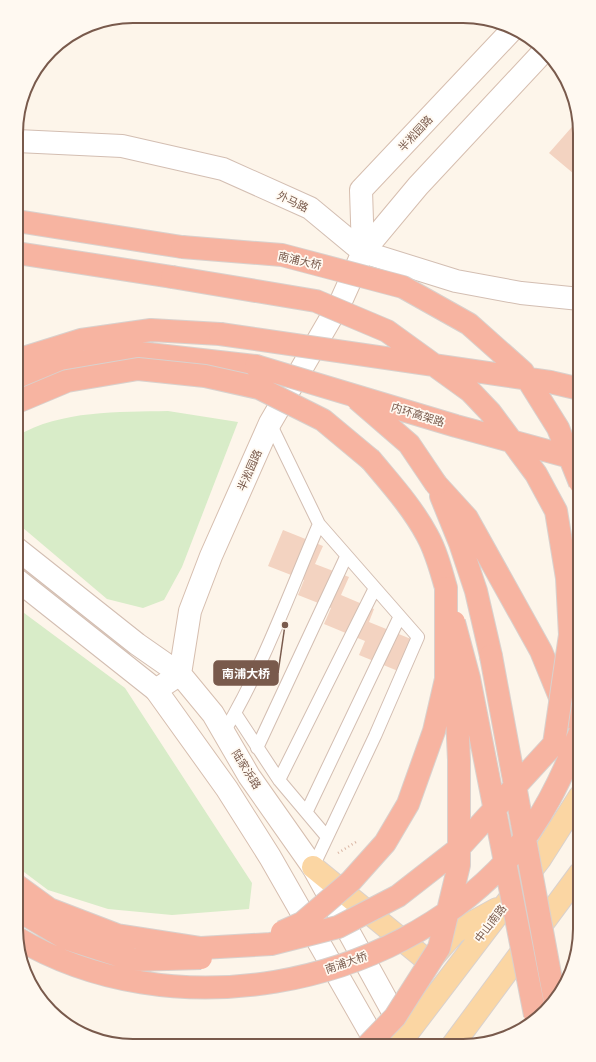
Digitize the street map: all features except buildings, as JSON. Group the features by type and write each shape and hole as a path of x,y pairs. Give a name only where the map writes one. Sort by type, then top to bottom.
{"highway":[{"name":"南浦大桥","path":"23,222 182,247 282,254 403,287 469,324 523,372 558,428 573,466"},
{"path":"23,254 316,301 387,331 470,391 490,412 536,474 556,511 567,578 570,635 554,744 458,850 398,896 338,927 270,944 201,948 117,935 49,909 23,891"},
{"path":"23,358 81,340 151,330 220,334 550,382 573,387"},
{"path":"220,334 277,353 359,400 409,444 436,484 467,518 541,651 568,717 573,734"},
{"name":"内环高架路","path":"23,381 58,366 140,353 256,366 573,458"},
{"path":"23,399 67,380 138,369 205,376 259,388 323,420 371,460 407,503 427,536 438,562 446,588 470,685 534,1012"},
{"path":"550,382 573,383"},
{"path":"436,484 460,543 476,590 491,656 553,991"},
{"path":"23,913 65,938 132,960 220,958 302,923 351,882 385,843 408,804 434,732 446,679 446,588"},
{"path":"374,1039 395,1017 439,948 459,865 459,760 456,689 446,588"},
{"name":"南浦大桥","path":"24,942 41,952 109,976 173,987 238,986 310,974 370,954 421,929 467,898 508,859 540,817 566,768 573,750"}],"main road":[{"name":"半淞园路","path":"363,252 360,190 509,33"},
{"name":"半淞园路","path":"180,674 190,612 211,556 270,422 342,299 363,252 418,186 541,55"},
{"name":"外马路","path":"23,140 122,146 223,169 310,208 363,252 456,281 521,293 573,298"},
{"name":"陆家浜路","path":"23,554 137,644 180,674 214,714 249,776 313,867 402,1039"},
{"path":"23,585 156,690 227,788 270,857 374,1039"},
{"path":"156,690 180,674"},
{"name":"中山南路","path":"406,1039 503,906 540,859 573,807"},
{"path":"313,867 429,962"},
{"path":"457,1039 573,882"},
{"path":"405,1039 429,962 454,932 503,906"}],"lane":[{"path":"270,422 318,524 374,590 418,638 375,736 313,867"},
{"path":"224,732 235,713 278,620 318,524"},
{"path":"257,748 346,557"},
{"path":"279,780 374,590"},
{"path":"307,811 400,618"},
{"path":"235,713 279,780 307,811 327,837"}],"green space":[{"path":"168,411 238,422 182,567 164,600 143,608 107,599 23,528 23,433 52,421 71,417 110,412"},
{"path":"23,612 125,688 252,883 249,909 172,915 108,909 48,890 23,871"}],"place":[{"name":"南浦大桥","path":"285,625"}]}
